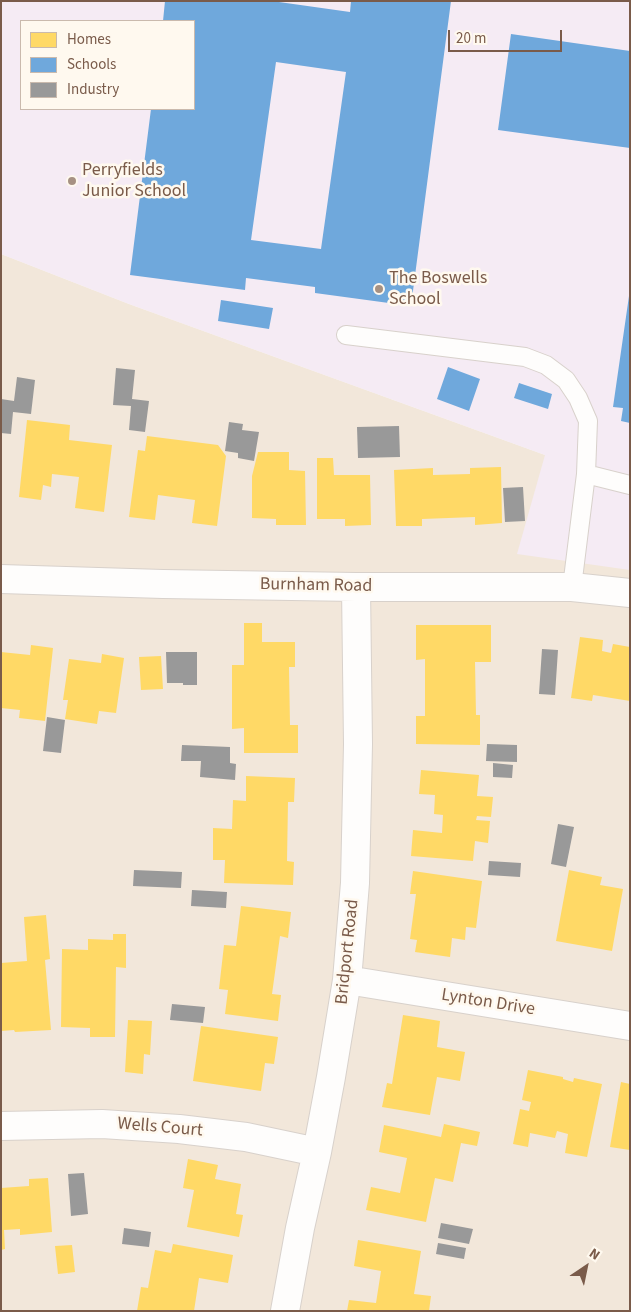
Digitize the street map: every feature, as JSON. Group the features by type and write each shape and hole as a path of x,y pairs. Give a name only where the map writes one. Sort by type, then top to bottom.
{"street":[{"name":"Burnham Road","path":"1,579 356,587 572,586 630,593"},
{"name":"Bridport Road","path":"285,1311 300,1228 317,1152 347,980 355,883 358,754 356,587"},
{"name":"Lynton Drive","path":"347,980 630,1026"},
{"name":"Wells Court","path":"1,1126 102,1124 178,1129 246,1137 317,1152"}],"lane":[{"path":"346,336 525,358 546,365 566,380 578,398 588,421 586,474 572,586"},
{"path":"586,474 630,485"}],"shaded area":[{"name":"The Boswells School","path":"1,1 630,1 630,570 517,554 545,455 129,304 1,254"},
{"path":"1,254 129,304 545,455 630,569 630,1311 1,1311"}],"building: Homes":[{"path":"27,420 70,425 69,440 112,445 104,512 75,508 79,477 52,474 51,487 43,485 41,500 19,497"},
{"path":"147,436 218,445 226,456 217,526 192,523 195,500 158,495 155,520 129,517 138,450 145,451"},
{"path":"258,452 289,452 289,470 305,471 306,525 276,525 276,519 252,518 252,476"},
{"path":"317,458 333,458 334,475 370,475 371,525 345,526 345,519 317,519"},
{"path":"501,467 502,523 475,525 475,517 422,519 422,526 396,526 394,470 433,468 433,475 470,474 470,468"},
{"path":"244,623 262,623 262,642 295,642 295,667 289,667 290,725 298,725 298,753 244,753 244,728 232,729 232,665 244,665"},
{"path":"416,625 491,625 491,662 475,662 476,715 480,715 480,745 416,744 416,716 425,716 425,659 416,660"},
{"path":"580,637 603,640 602,651 611,653 613,644 630,647 630,701 593,695 592,701 571,698"},
{"path":"31,645 53,648 45,721 19,718 20,710 1,708 1,652 30,655"},
{"path":"102,654 124,658 116,713 99,711 97,724 65,719 68,700 63,700 69,659 101,663"},
{"path":"161,656 163,689 141,690 139,657"},
{"path":"421,770 479,775 477,796 493,797 491,817 477,816 476,820 490,821 488,843 475,841 473,861 411,856 413,830 442,833 443,815 434,814 435,795 419,794"},
{"path":"246,776 295,778 294,802 288,802 287,861 294,862 293,885 224,883 225,860 213,860 213,828 232,829 233,800 246,801"},
{"path":"569,870 602,877 600,885 623,889 612,951 556,941"},
{"path":"413,871 482,881 476,928 466,927 465,940 452,938 450,957 415,952 417,940 410,939 416,894 410,894"},
{"path":"241,906 291,912 288,938 280,936 272,994 281,995 278,1021 225,1014 228,990 219,989 224,945 236,946"},
{"path":"46,915 50,959 45,960 51,1030 1,1031 1,963 27,961 24,917"},
{"path":"113,934 126,934 126,968 116,967 115,1037 90,1037 90,1028 61,1027 62,949 88,950 88,939 113,940"},
{"path":"403,1015 440,1021 437,1047 465,1052 460,1081 437,1077 430,1115 382,1107 387,1083 392,1084"},
{"path":"128,1020 152,1021 150,1055 144,1054 143,1074 125,1072"},
{"path":"201,1026 278,1037 274,1064 265,1063 261,1091 193,1081"},
{"path":"528,1070 563,1077 563,1079 573,1082 574,1078 602,1084 587,1157 565,1153 568,1134 557,1131 555,1138 530,1133 528,1147 513,1144 520,1109 529,1111 531,1102 522,1100"},
{"path":"621,1082 630,1084 630,1150 610,1147"},
{"path":"444,1124 480,1132 477,1146 461,1143 453,1182 435,1178 426,1222 366,1210 371,1187 400,1193 407,1158 379,1152 384,1125 441,1137"},
{"path":"188,1159 218,1165 215,1179 241,1184 236,1214 243,1215 239,1237 187,1227 194,1190 183,1188"},
{"path":"48,1178 52,1232 20,1235 20,1229 4,1230 5,1249 1,1250 1,1188 29,1186 29,1179"},
{"path":"358,1240 421,1251 414,1294 431,1296 429,1311 347,1311 349,1300 376,1303 381,1271 354,1266"},
{"path":"173,1244 233,1255 228,1283 199,1278 194,1311 137,1311 141,1287 148,1288 155,1250 171,1253"},
{"path":"72,1245 75,1272 58,1274 55,1246"}],"building: Schools":[{"path":"165,1 280,1 350,12 351,1 451,1 411,306 315,293 315,287 246,278 245,290 130,275 151,110 195,110 195,20 163,20","holes":["276,62 346,72 321,249 251,240"]},
{"path":"511,34 630,51 630,148 498,130"},
{"path":"629,296 630,423 621,421 623,408 613,407"},
{"path":"221,300 273,308 269,329 218,321"},
{"path":"448,367 480,379 469,411 437,399"},
{"path":"519,383 552,394 548,409 514,398"}],"building: Industry":[{"path":"116,368 135,370 132,399 149,401 145,432 129,430 131,406 113,405"},
{"path":"17,377 35,380 31,414 13,412 11,434 1,433 1,399 14,401"},
{"path":"229,422 243,424 242,430 259,432 254,461 238,458 238,453 225,451"},
{"path":"399,426 400,457 358,458 357,427"},
{"path":"523,487 525,521 505,522 503,488"},
{"path":"542,649 558,650 555,695 539,694"},
{"path":"166,652 197,652 197,685 167,683"},
{"path":"47,717 65,720 61,753 43,751"},
{"path":"487,744 517,745 517,762 486,761"},
{"path":"182,745 230,747 230,763 236,764 235,780 200,777 201,761 181,761"},
{"path":"493,763 513,765 512,778 493,777"},
{"path":"558,824 574,827 566,867 551,864"},
{"path":"489,861 521,863 520,877 488,875"},
{"path":"134,870 182,872 181,888 133,886"},
{"path":"192,890 227,892 226,908 191,906"},
{"path":"172,1004 205,1007 203,1023 170,1020"},
{"path":"84,1173 88,1214 71,1216 68,1174"},
{"path":"441,1223 473,1229 469,1244 438,1238"},
{"path":"124,1228 151,1232 149,1247 122,1244"},
{"path":"438,1243 466,1248 464,1259 436,1254"}],"place":[{"name":"Perryfields Junior School","path":"72,181"},
{"name":"The Boswells School","path":"379,289"}]}
